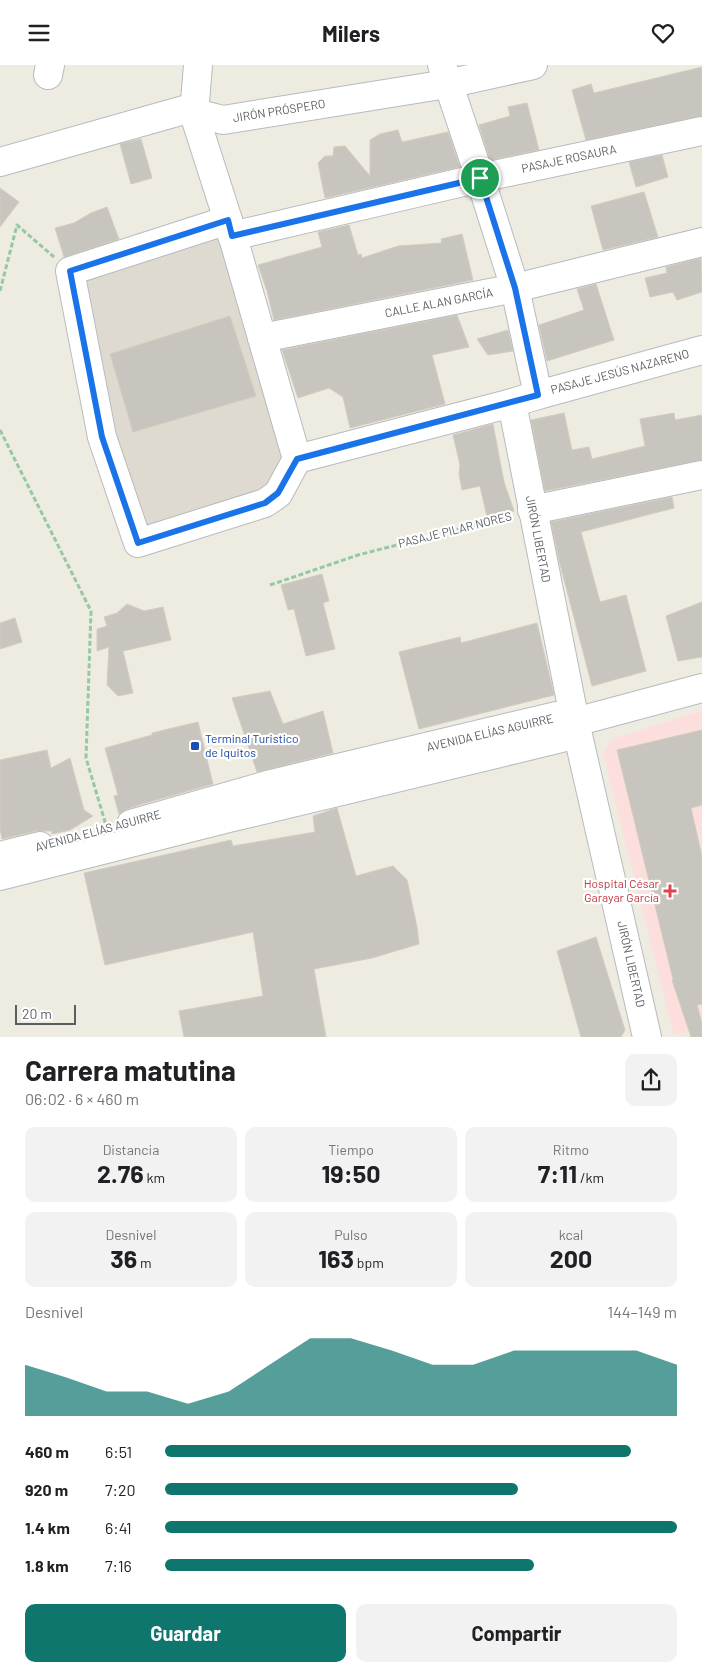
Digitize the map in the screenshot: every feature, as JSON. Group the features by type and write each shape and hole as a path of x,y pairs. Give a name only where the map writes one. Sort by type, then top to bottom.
{"street":[{"path":"70,271 102,437 138,543 265,503 278,493 297,459 230,228 194,114 198,65"},
{"name":"JIRÓN PRÓSPERO","path":"2,154 184,110 223,120 444,74 533,65"},
{"path":"297,459 538,395 515,288 444,74"},
{"name":"PASAJE ROSAURA","path":"70,271 230,228 702,131"},
{"name":"CALLE ALAN GARCÍA","path":"262,338 515,288 702,242"},
{"name":"PASAJE JESÚS NAZARENO","path":"538,395 702,350"},
{"name":"JIRÓN LIBERTAD","path":"512,403 574,722 648,1037"},
{"path":"532,510 702,475"},
{"path":"574,722 702,688"},
{"name":"AVENIDA ELÍAS AGUIRRE","path":"0,856 108,830 226,808 562,738 574,722"},
{"name":"AVENIDA ELÍAS AGUIRRE","path":"0,876 226,808"}],"path":[{"path":"0,291 1,281 17,225 70,271"},
{"path":"0,430 91,611 86,758 108,830"},
{"name":"PASAJE PILAR NORES","path":"270,585 358,555 532,510"}],"shaded area":[{"path":"216,232 290,454 279,485 142,533 112,448 76,280"},
{"name":"Hospital César Garayar García","path":"702,710 702,1028 674,1035 603,753 611,740"}],"building":[{"path":"702,67 702,116 586,140 572,90 591,84 594,93"},
{"path":"527,103 539,150 490,160 479,125 510,116 508,107"},
{"path":"398,130 402,142 448,132 460,167 325,198 318,163 325,156 333,156 334,147 345,146 370,176 370,140 380,134"},
{"path":"141,139 152,178 131,184 120,144"},
{"path":"662,155 668,177 636,187 629,162"},
{"path":"0,188 19,202 0,227"},
{"path":"644,192 658,237 603,250 591,206"},
{"path":"107,207 119,239 64,257 55,228 74,223 91,213"},
{"path":"349,225 358,255 361,254 362,258 398,246 442,243 441,239 462,234 473,280 274,320 258,265 322,247 318,232"},
{"path":"701,258 702,292 677,300 673,292 650,297 645,278 667,273 666,267"},
{"path":"596,284 614,340 547,361 539,325 584,310 577,289"},
{"path":"457,315 469,347 432,355 445,404 350,428 343,397 329,388 298,398 282,350"},
{"path":"230,316 256,396 133,432 110,354"},
{"path":"508,330 513,351 488,355 477,339"},
{"path":"564,413 572,450 589,447 592,459 645,446 640,419 674,413 675,420 702,415 702,460 545,491 531,420"},
{"path":"493,424 504,482 514,511 487,517 480,486 462,490 459,474 460,465 453,435"},
{"path":"672,497 674,508 581,532 600,602 626,595 646,671 592,686 551,522"},
{"path":"322,574 329,601 323,603 335,649 306,656 294,609 288,610 281,585"},
{"path":"702,602 702,657 678,661 666,616"},
{"path":"127,604 144,611 163,607 171,640 123,651 133,693 118,696 107,685 109,647 97,651 97,629 107,626 104,617 117,613"},
{"path":"15,618 22,642 0,649 0,623"},
{"path":"537,623 554,695 419,729 399,652 460,637 461,643"},
{"path":"270,691 283,724 323,711 333,753 257,772 232,698"},
{"path":"198,722 213,784 142,804 119,814 114,796 118,795 105,748 152,735 152,733"},
{"name":"Hospital César Garayar García","path":"702,730 702,805 691,808 702,856 702,1004 697,1005 702,1023 702,1037 691,1037 672,980 617,750"},
{"path":"47,750 51,768 70,758 84,810 93,816 70,830 52,834 52,831 36,831 2,839 0,828 0,760"},
{"path":"337,808 356,876 393,866 407,880 419,944 372,958 314,969 326,1037 184,1037 179,1011 263,996 253,932 105,965 84,873 231,840 233,846 315,832 313,816"},
{"path":"596,937 625,1030 621,1037 581,1037 557,951"}],"place":[{"name":"Terminal Turistico de Iquitos","path":"195,746"},
{"name":"Hospital César Garayar García","path":"670,891"}],"route":[{"path":"480,178 515,288 538,395 297,459 278,493 265,503 138,543 102,437 70,271 228,220 232,236 480,178"}]}
